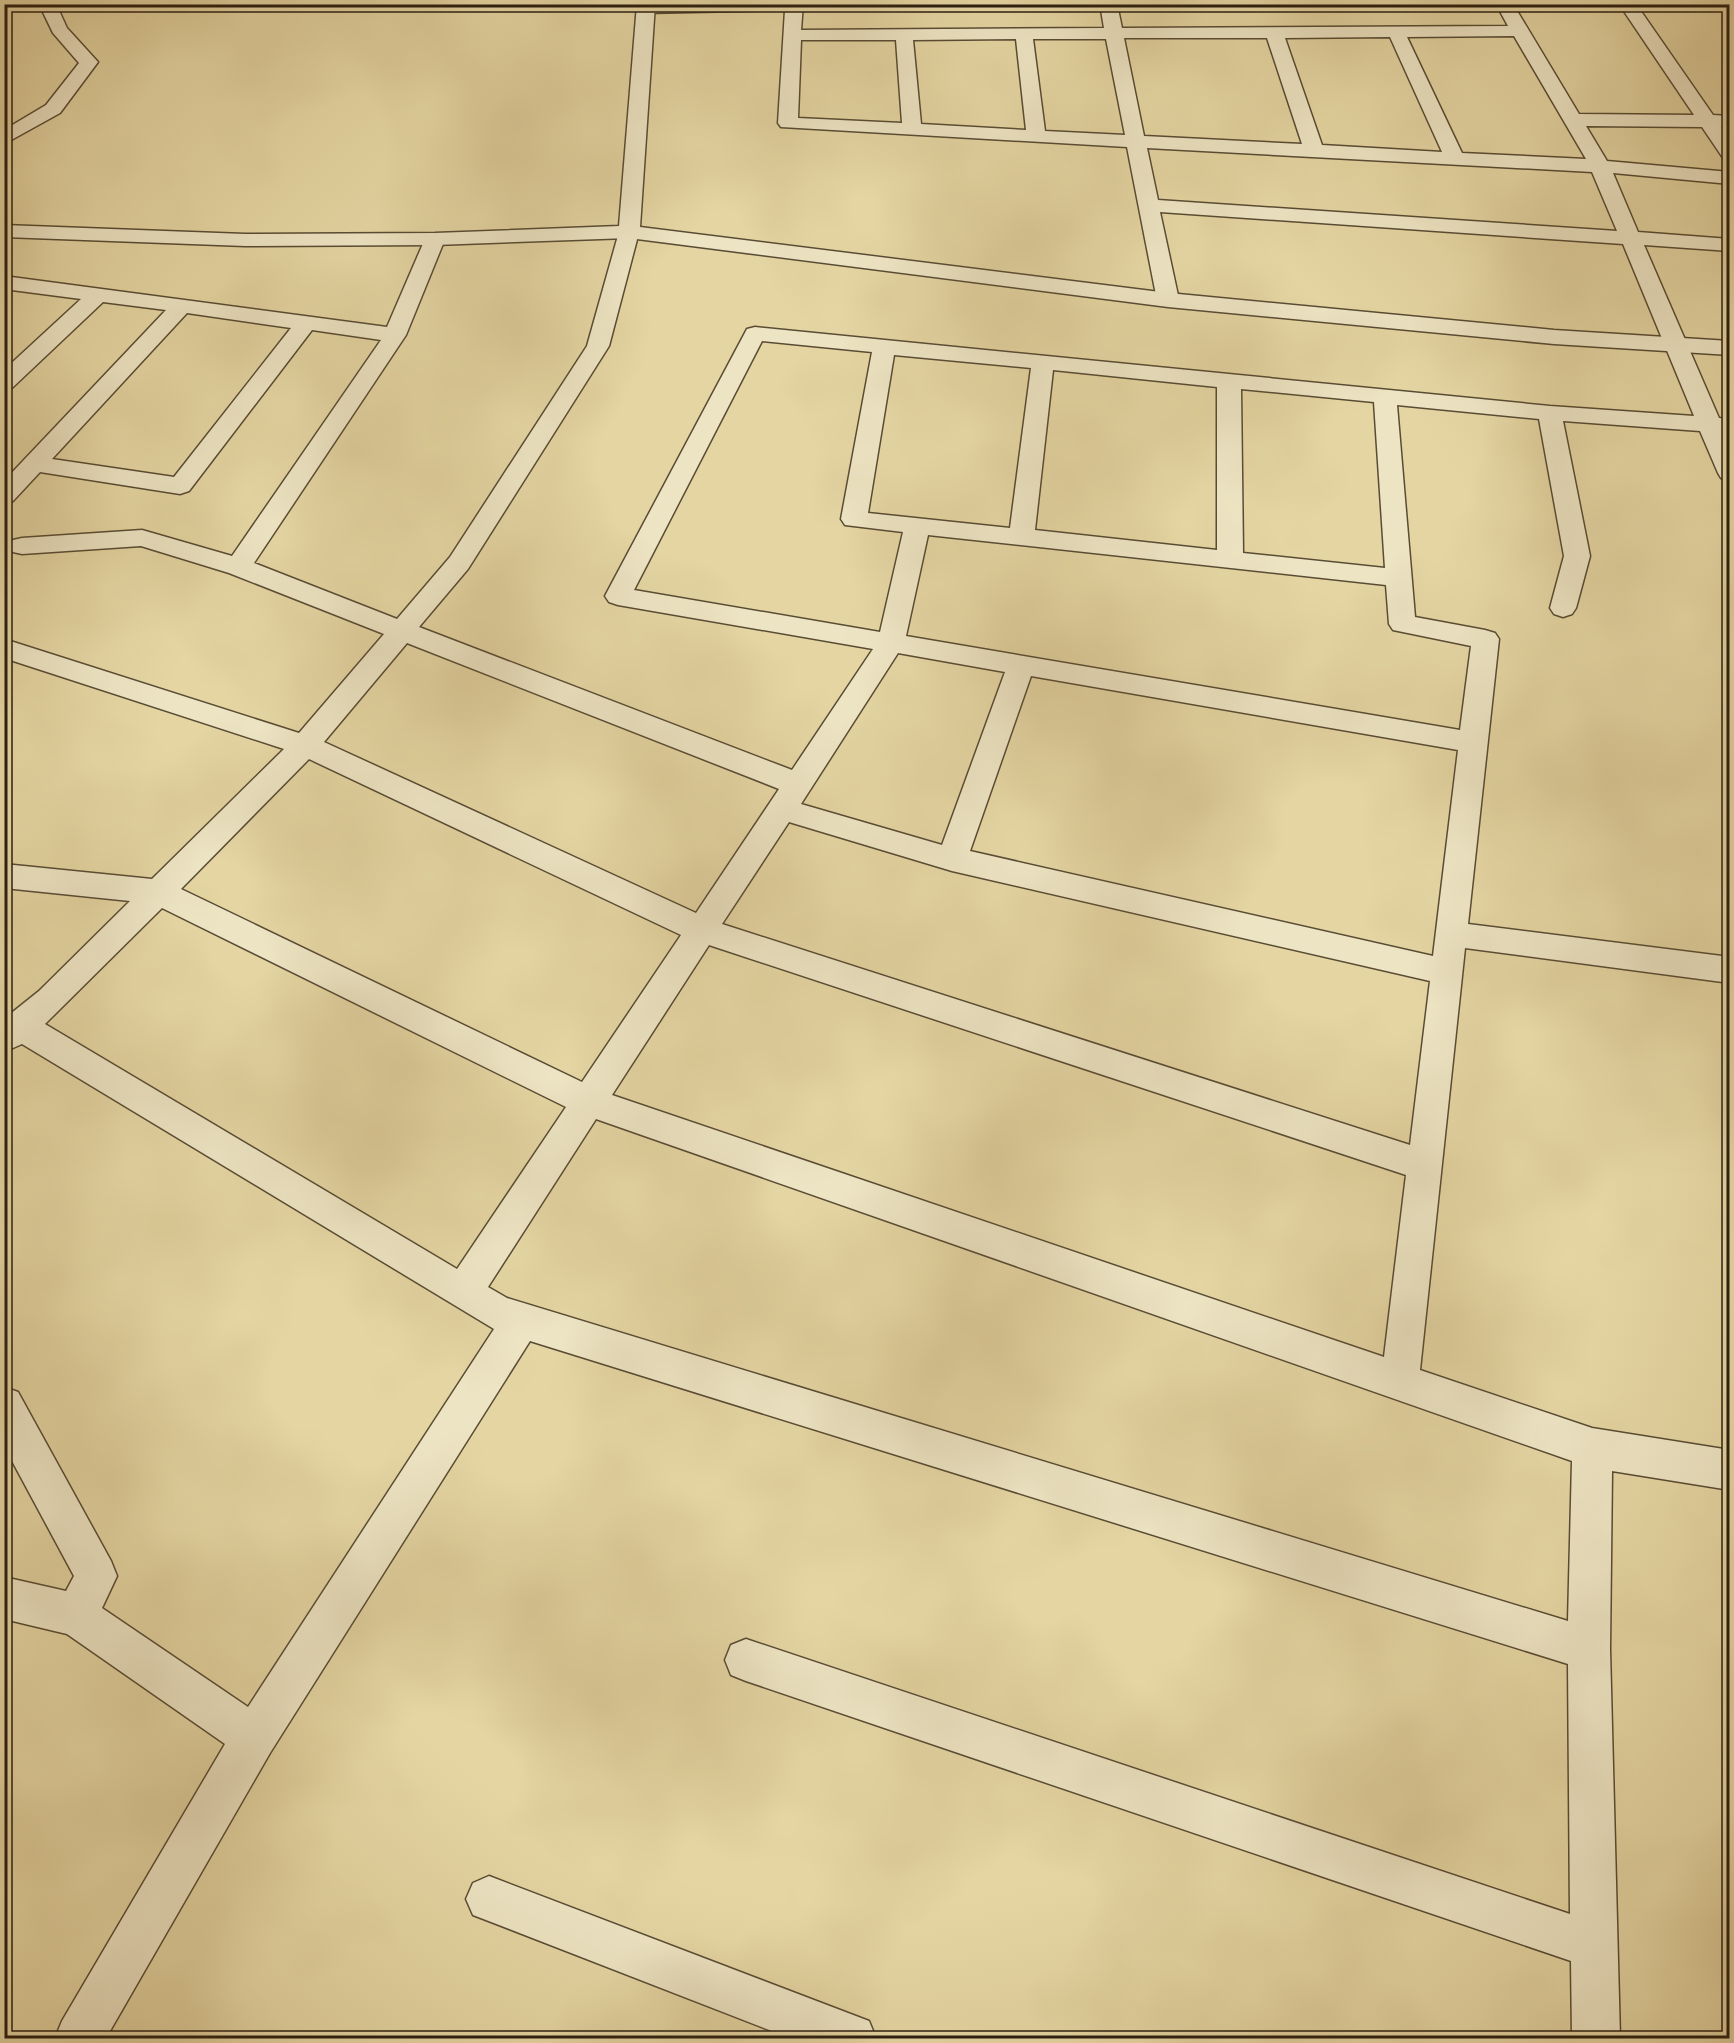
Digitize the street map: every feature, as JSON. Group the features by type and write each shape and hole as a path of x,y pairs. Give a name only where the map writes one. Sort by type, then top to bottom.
{"street":[{"path":"4,138 53,109 89,62 64,38 51,18 47,4"},
{"path":"1108,4 1168,300"},
{"path":"1504,4 1600,166 1674,343 1719,425 1730,473"},
{"path":"1627,4 1730,154"},
{"path":"1589,1649 498,1313 12,1032 51,1000 305,745 459,563 597,346 629,232 645,6 794,5 788,123 1600,166 1730,178"},
{"path":"1350,14 1358,32"},
{"path":"793,35 1520,31"},
{"path":"1274,32 1314,151"},
{"path":"1396,32 1455,158"},
{"path":"904,34 912,130"},
{"path":"1024,34 1036,136"},
{"path":"1573,120 1730,121"},
{"path":"1149,205 1631,236 1730,245"},
{"path":"4,231 245,240 435,239 629,232 1168,300 1554,337 1730,348"},
{"path":"238,567 395,335 435,239"},
{"path":"4,282 395,335"},
{"path":"4,383 98,295"},
{"path":"4,496 182,306"},
{"path":"34,464 180,486 306,323"},
{"path":"1473,742 618,596 755,334 1550,413 1719,425"},
{"path":"884,347 854,519 1398,578"},
{"path":"1021,537 1043,362"},
{"path":"1229,381 1230,560"},
{"path":"1385,396 1402,624 1485,639 1400,1381"},
{"path":"1550,413 1577,556 1563,608"},
{"path":"463,1292 891,643 917,526"},
{"path":"22,546 142,538 238,567 403,629 789,797 952,859 1446,972"},
{"path":"4,648 305,745 701,930 1424,1165"},
{"path":"952,859 1021,665"},
{"path":"4,876 158,892 588,1101 1593,1448 1730,1470"},
{"path":"1451,934 1730,970"},
{"path":"79,2038 254,1737 522,1320"},
{"path":"4,1406 96,1576 76,1615"},
{"path":"1593,1448 1589,1649 1596,2038"},
{"path":"4,1598 76,1615 254,1737"},
{"path":"746,1660 1595,1946"},
{"path":"489,1899 852,2038"}]}
